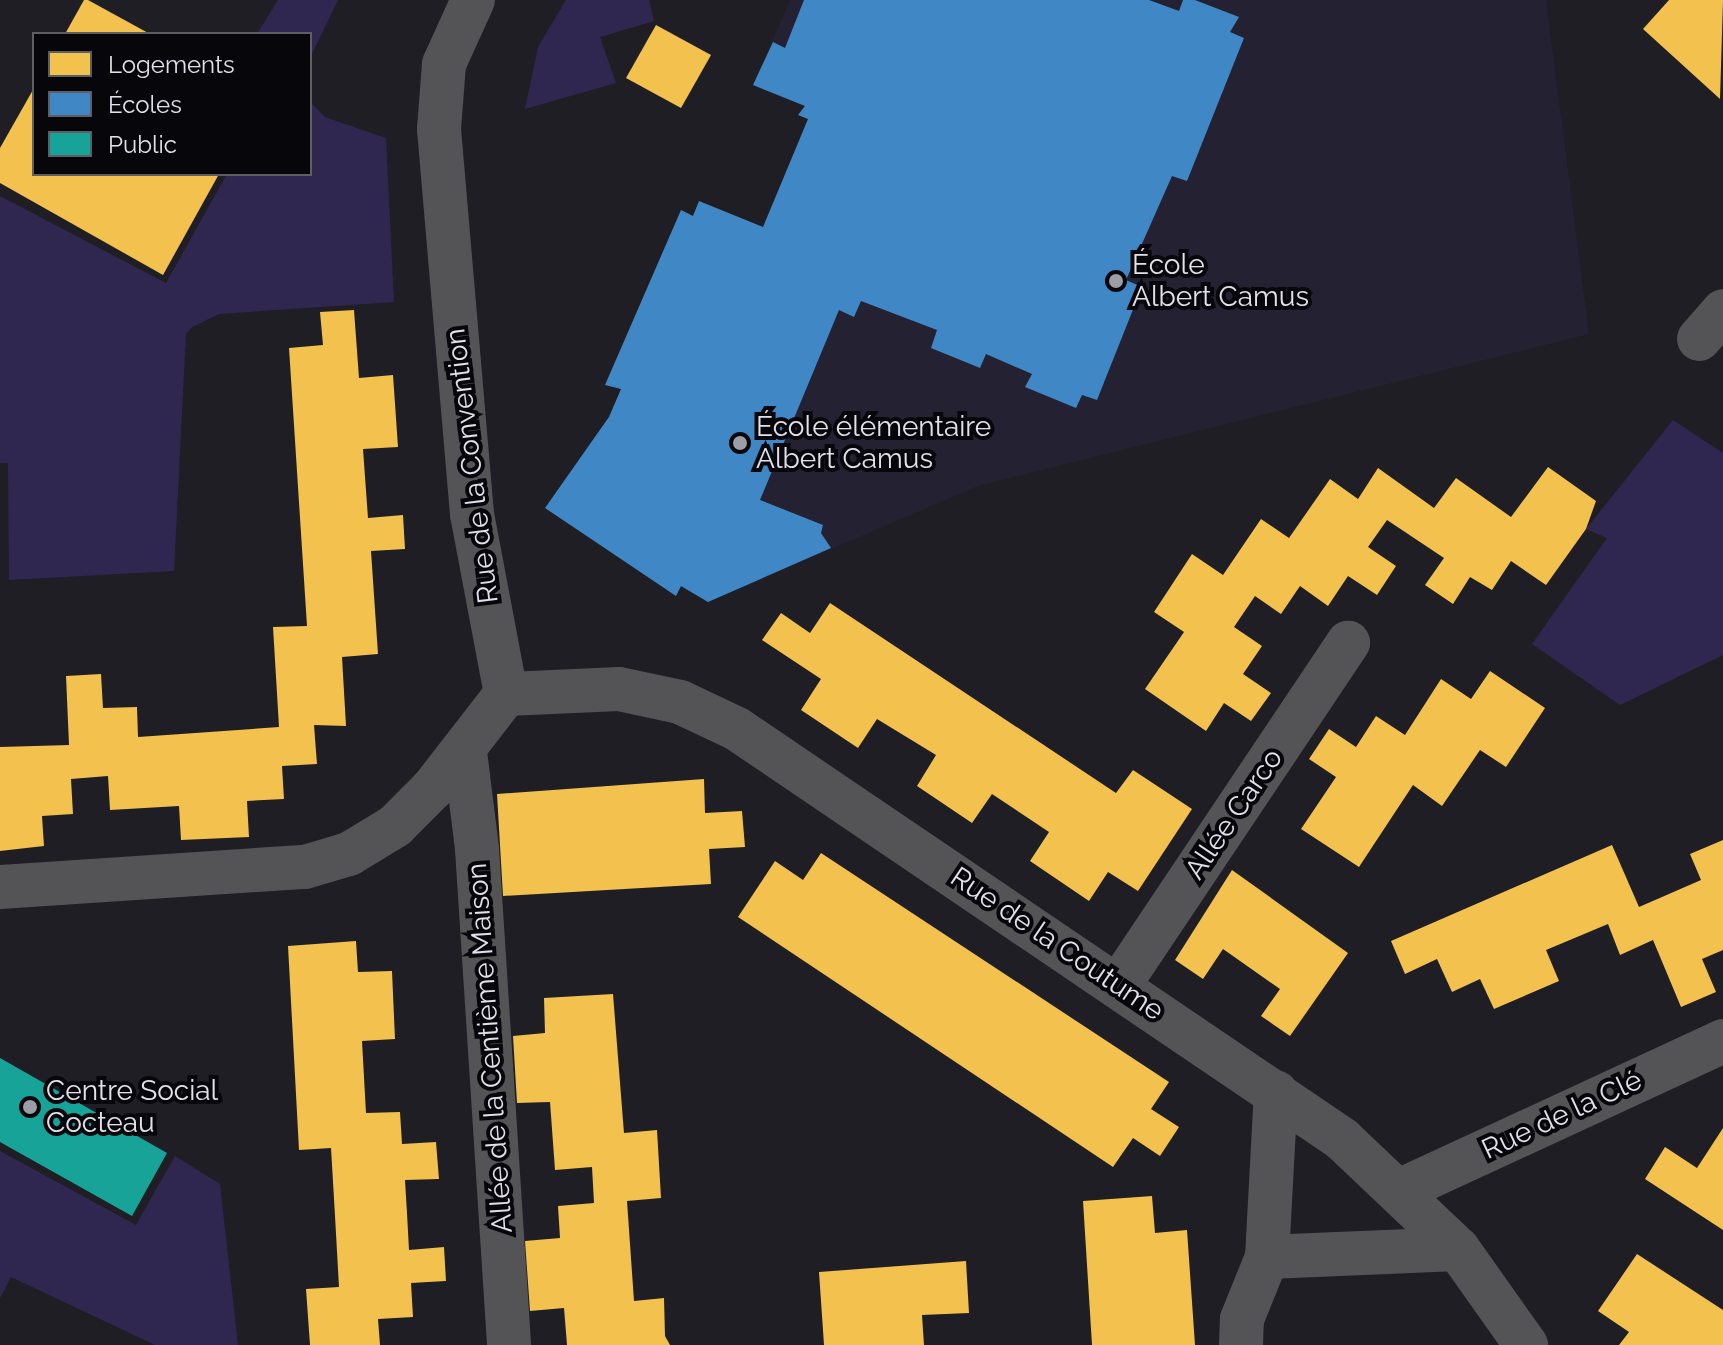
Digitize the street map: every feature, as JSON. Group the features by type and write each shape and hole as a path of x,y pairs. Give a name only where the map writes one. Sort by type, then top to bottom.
{"street":[{"name":"Rue de la Convention","path":"473,0 444,64 439,129 472,514 506,694"},
{"name":"Allée Carco","path":"1119,985 1348,643"},
{"name":"Rue de la Coutume","path":"506,694 619,689 680,702 737,729 1276,1092 1401,1190 1458,1249 1526,1345"},
{"path":"0,887 305,867 349,854 395,826 465,752 506,694"},
{"name":"Allée de la Centième Maison","path":"465,752 477,849 509,1345"},
{"name":"Rue de la Clé","path":"1401,1190 1723,1041"},
{"path":"1241,1345 1242,1319 1267,1257 1276,1092"},
{"path":"1267,1257 1458,1249"}],"shaded area":[{"path":"278,0 338,0 312,54 312,32 258,32"},
{"path":"566,0 649,0 654,21 600,37 616,83 525,109 538,47"},
{"name":"École Albert Camus","path":"790,0 1546,0 1589,334 978,486 708,602 681,587 676,596 545,508 609,416 621,389 605,385 681,210 693,216 699,201 763,227 808,119 798,115 804,106 753,85"},
{"path":"312,104 325,117 386,138 394,302 219,314 192,327 186,334 174,571 9,580 8,463 0,463 0,196 166,283 226,176 312,176"},
{"path":"1673,420 1723,453 1723,655 1620,705 1532,644 1607,538 1586,529"},
{"path":"0,1151 136,1225 175,1156 220,1184 238,1345 155,1345 11,1277 0,1298"}],"building: Logements":[{"path":"84,0 88,0 146,32 66,32"},
{"path":"1669,0 1723,0 1720,99 1643,29"},
{"path":"656,25 711,55 681,108 626,78"},
{"path":"32,92 32,176 218,176 163,275 0,183 0,148"},
{"path":"354,310 359,378 393,375 398,447 363,449 368,518 403,515 405,549 371,551 378,654 342,657 346,726 314,725 317,764 282,766 284,799 247,801 249,837 181,840 179,806 110,810 108,776 71,779 73,814 42,816 44,846 0,851 0,747 69,745 66,676 101,674 103,708 137,707 138,737 279,727 273,627 307,626 289,348 323,345 320,312"},
{"path":"1548,467 1596,501 1586,529 1546,585 1511,561 1492,590 1470,577 1453,604 1425,585 1444,558 1387,520 1368,547 1396,566 1377,595 1348,576 1328,606 1300,586 1281,614 1255,596 1234,627 1262,646 1243,674 1271,693 1251,721 1224,703 1206,731 1145,689 1184,632 1154,612 1192,554 1223,575 1261,519 1289,538 1330,479 1358,499 1378,468 1434,508 1456,478 1511,517"},
{"path":"830,603 1116,793 1133,770 1192,809 1138,891 1108,872 1089,901 1030,861 1049,832 992,794 972,823 917,786 936,755 877,719 858,748 801,710 821,679 762,640 781,613 810,633"},
{"path":"1490,671 1545,708 1506,767 1480,750 1442,806 1413,785 1359,867 1301,829 1336,777 1309,759 1329,729 1356,747 1376,716 1405,735 1441,679 1471,699"},
{"path":"704,779 705,813 742,811 745,847 709,849 711,884 503,896 497,794"},
{"path":"1723,840 1723,950 1702,959 1716,992 1681,1007 1653,940 1620,955 1608,924 1546,950 1559,981 1494,1009 1480,979 1452,992 1437,959 1405,974 1391,941 1612,845 1639,907 1701,880 1690,854"},
{"path":"821,853 1169,1082 1151,1109 1179,1127 1160,1156 1133,1138 1113,1167 738,917 775,861 803,880"},
{"path":"1232,870 1348,953 1290,1036 1261,1016 1280,989 1223,949 1203,979 1175,960"},
{"path":"356,941 358,972 392,971 395,1039 362,1041 366,1113 400,1112 402,1144 436,1142 439,1179 405,1180 409,1250 444,1247 446,1281 411,1283 413,1317 378,1319 380,1345 310,1345 306,1289 339,1287 331,1148 299,1150 288,946"},
{"path":"613,994 624,1133 657,1130 661,1198 627,1201 634,1301 664,1298 665,1336 670,1345 567,1345 564,1308 530,1311 525,1241 560,1238 558,1206 594,1203 592,1167 555,1170 550,1102 517,1103 513,1036 545,1033 544,998"},
{"path":"1723,1128 1723,1230 1645,1179 1665,1147 1697,1168"},
{"path":"1152,1196 1155,1233 1187,1230 1195,1345 1092,1345 1083,1201"},
{"path":"1637,1254 1723,1310 1723,1345 1619,1345 1629,1332 1598,1311"},
{"path":"966,1261 969,1313 922,1315 924,1345 824,1345 819,1272"}],"building: Écoles":[{"path":"804,0 1149,0 1179,11 1183,0 1195,0 1239,17 1230,32 1244,38 1187,181 1172,176 1126,280 1142,287 1097,400 1082,395 1076,408 1025,387 1032,374 986,354 980,368 931,348 937,330 861,301 854,317 839,310 760,500 823,525 821,533 831,548 708,602 681,586 676,596 545,508 609,417 621,389 605,385 681,210 693,216 699,201 763,227 808,119 798,115 805,106 753,85 773,42 785,48"}],"building: Public":[{"path":"0,1058 167,1153 132,1216 0,1142"}],"place":[{"name":"École Albert Camus","path":"1116,281"},
{"name":"École élémentaire Albert Camus","path":"740,443"},
{"name":"Centre Social Cocteau","path":"30,1107"}]}
